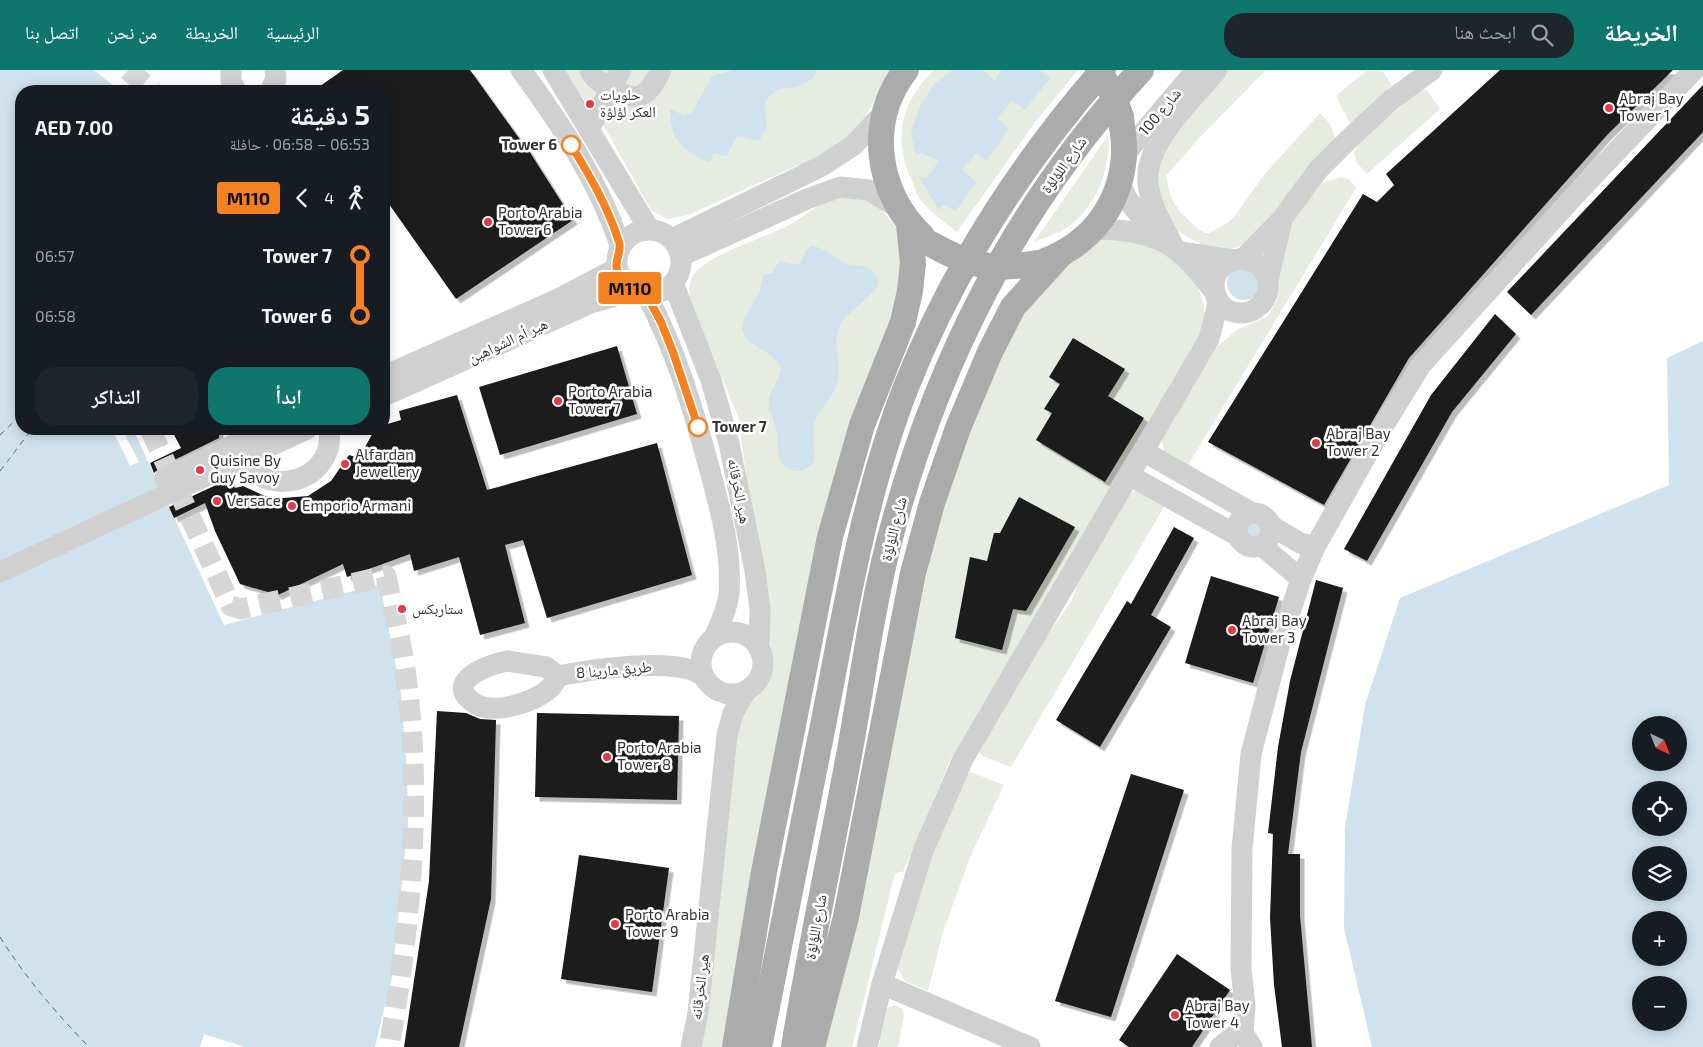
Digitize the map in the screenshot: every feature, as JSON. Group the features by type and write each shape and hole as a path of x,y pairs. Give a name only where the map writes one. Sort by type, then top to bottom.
{"main road":[{"path":"735,1047 764,872 830,537 862,425 903,322 910,291 913,263 903,216 887,185 881,161 880,136 885,111 898,80 906,70"},
{"path":"903,216 931,244 955,258 982,266 1010,268 1049,259 1079,244 1095,229 1108,210 1120,184 1125,154 1121,117 1113,94 1098,70"},
{"name":"شارع اللؤلؤة","path":"759,1047 861,534 906,388 938,319 984,232 1043,144 1103,70"},
{"name":"شارع اللؤلؤة","path":"794,1047 887,554 918,446 959,340 984,291 1028,214 1097,121 1141,70"},
{"path":"812,1047 846,917 913,573 932,503 958,428 990,352 1013,307 1049,259"}],"street":[{"path":"232,70 230,81 232,85"},
{"path":"273,85 276,79 275,70"},
{"path":"521,70 597,188 609,212 620,245"},
{"path":"553,70 649,229"},
{"path":"590,70 597,80 626,97 643,95 649,91 661,70"},
{"path":"589,129 622,70"},
{"name":"شارع 100","path":"1125,154 1196,70"},
{"path":"1171,246 1150,192 1149,164 1159,141 1217,70"},
{"path":"867,1047 882,984 923,851 963,759 1209,339 1216,296 1217,271 1238,259 1282,219 1318,170 1348,140 1391,100 1432,70"},
{"path":"1220,1047 1235,1035 1248,1040 1241,969 1242,849 1252,754 1280,643 1301,579 1315,547 1378,433 1421,365 1577,193 1694,70"},
{"path":"676,248 822,166 854,145 885,111"},
{"path":"1120,184 1128,200 1230,312 1247,313"},
{"path":"676,248 840,187 869,190 903,216"},
{"path":"1209,339 1236,323 1247,313 1255,310 1266,297 1282,219"},
{"path":"649,229 665,234 676,248 678,275 673,283 661,292 640,293 620,277 616,260 620,245 632,234 649,229"},
{"path":"1095,229 1129,229 1171,246 1259,265 1268,280"},
{"name":"هير أم الشواهين","path":"390,393 451,357 617,268"},
{"name":"هير الخرقانه","path":"673,283 711,380 729,443 755,571 760,609 759,648"},
{"name":"هير أم الشواهين","path":"390,374 451,357 591,303 640,293"},
{"name":"هير الخرقانه","path":"640,293 661,322 679,368 700,433 722,522 729,560 729,589 725,611 712,640"},
{"path":"0,572 151,495 256,435"},
{"path":"232,449 284,435"},
{"path":"232,449 253,473 269,481 294,480 306,476 323,458 328,446 329,435"},
{"path":"1143,451 1252,513 1263,516 1270,525 1300,543 1315,547"},
{"path":"1129,475 1238,536 1248,546 1262,546 1301,579"},
{"path":"0,556 151,495"},
{"path":"1238,536 1238,524 1241,519 1252,513"},
{"path":"1262,546 1270,537 1270,525"},
{"path":"731,632 739,633 747,636 759,648 762,656 762,672 758,680 746,690 733,694 719,692 706,680 701,662 702,655 712,640 731,632"},
{"name":"طريق مارينا 8","path":"670,664 712,640"},
{"path":"507,660 546,667 558,676 552,687 537,697 499,709 475,704 465,692 465,683 470,675 481,668 507,660"},
{"path":"533,664 537,697"},
{"name":"طريق مارينا 8","path":"558,676 670,664 696,671 706,680"},
{"name":"هير الخرقانه","path":"706,680 718,705 726,747"},
{"name":"هير الخرقانه","path":"691,1047 698,1013 727,735 733,713 746,690"},
{"path":"882,984 1030,1047"}],"shaded area":[{"path":"562,70 892,70 856,133 813,162 796,166 688,215 667,219 651,210 601,121"},
{"path":"934,70 1078,70 1036,121 957,232 920,200 902,150 901,136 907,108 923,82"},
{"path":"1223,70 1266,70 1201,136 1166,176 1171,198 1180,212 1198,229 1209,233 1226,224 1234,217 1264,175 1320,113 1330,124 1335,139 1271,220 1248,243 1231,249 1208,248 1174,229 1154,187 1160,151"},
{"path":"1367,70 1382,71 1392,85 1352,123 1349,122 1336,96"},
{"path":"1426,89 1440,109 1367,174 1357,163 1354,152 1361,141 1418,92"},
{"path":"1109,134 1107,163 1098,190 1091,203 1072,224 1034,242"},
{"path":"1341,177 1350,180 1356,188 1188,465 1164,451 1161,437 1216,348 1237,330 1268,316 1277,300 1281,235 1321,184"},
{"path":"839,197 857,198 873,202 887,216 897,229 907,277 865,399 727,1047 697,1047 731,738 751,694 761,684 770,669 771,650 738,416 690,301 690,286 696,272 714,258 779,230 818,206"},
{"path":"1130,234 1172,256 1191,275 1203,303 1205,312 1204,333 951,758 903,872 895,873 852,1047 818,1047 913,638 942,503 977,404 1021,311 1061,269 1100,240 1112,236"},
{"path":"1136,490 1167,502 1011,767 982,756 978,750 1032,658 1072,600 1081,573 1127,496"},
{"path":"971,772 1004,785 971,855 943,932 928,991 905,981 896,965 930,855 966,774"},
{"path":"895,1005 903,1009 904,1016 898,1047 879,1047 880,1040 876,1039 881,1018 886,1010"}],"water":[{"path":"0,70 94,70 113,85 15,85 15,435 136,435 224,625 380,584 401,693 407,771 408,824 392,977 375,1047 245,1047 204,1034 200,1047 0,1047"},
{"path":"734,70 817,70 811,79 803,84 774,92 768,98 765,109 767,126 759,141 737,136 727,156 714,153 709,163 679,143 672,129 670,109 685,116 692,112 712,76"},
{"path":"952,70 982,70 995,80 1002,70 1040,70 1050,78 1025,110 1012,101 997,118 1009,129 987,160 976,153 962,170 976,182 956,211 943,204 939,210 919,177 927,178 939,161 922,153 916,156 911,133 920,106 934,84"},
{"path":"811,246 822,249 848,264 868,268 876,274 878,282 873,292 842,321 839,327 837,341 839,376 833,392 815,421 813,432 814,461 806,469 795,471 788,469 780,460 776,429 769,407 770,395 781,367 774,358 749,341 744,335 743,323 760,291 764,274 772,273 779,261 800,265 805,252"},
{"path":"1244,266 1256,271 1261,283 1256,295 1244,300 1232,295 1227,283 1232,271"},
{"path":"1703,341 1703,1047 1372,1047 1344,928 1345,828 1365,705 1400,598 1669,485 1667,358"},
{"path":"1253,522 1259,525 1262,531 1259,537 1253,540 1247,537 1244,531 1247,525"}],"pier":[{"path":"115,435 125,435 139,462 130,466"}],"building":[{"path":"343,70 470,70 522,140 573,220 456,299 390,206 390,85 322,85"},
{"path":"1500,70 1673,70 1608,134 1409,358 1324,505 1208,442 1363,194 1377,202 1394,185 1386,174"},
{"path":"1703,85 1703,132 1531,315 1507,292"},
{"path":"1495,314 1516,334 1452,412 1367,561 1344,549 1431,395"},
{"path":"1073,338 1125,369 1108,396 1144,418 1105,482 1036,440 1052,413 1044,409 1060,384 1049,377"},
{"name":"Porto Arabia Tower 7","path":"617,346 637,414 500,455 479,387"},
{"path":"457,395 487,490 657,443 692,575 547,618 523,540 505,545 525,623 480,635 459,557 414,571 410,554 347,577 343,564 278,595 240,584 215,531 205,503 174,518 169,507 229,479 235,488 243,486 271,499 308,496 331,481 349,455 359,458 372,435 390,435 390,423 401,420 399,411"},
{"path":"174,435 219,435 219,438 160,467 154,473 150,463 181,448"},
{"path":"1019,497 1075,527 1026,611 1013,609 1002,650 955,638 970,557 987,561 994,533 1000,533"},
{"path":"1174,527 1194,538 1151,615 1171,627 1100,747 1056,720 1127,601 1131,604"},
{"name":"Abraj Bay Tower 3","path":"1211,576 1279,597 1253,683 1185,663"},
{"path":"1316,580 1343,588 1301,752 1288,854 1300,854 1300,916 1312,1047 1282,1047 1274,985 1270,918 1273,834 1268,833 1278,747 1290,681"},
{"path":"437,711 466,713 480,719 496,720 491,899 459,1047 404,1047 429,881"},
{"name":"Porto Arabia Tower 8","path":"537,713 679,716 677,800 535,797"},
{"path":"1131,774 1184,790 1111,1017 1055,1001"},
{"name":"Porto Arabia Tower 9","path":"579,855 669,868 652,992 561,979"},
{"name":"Abraj Bay Tower 4","path":"1177,954 1230,990 1192,1047 1129,1047 1119,1040"}],"ferry route":[{"path":"0,435 15,421"},
{"path":"0,471 27,435"},
{"path":"0,937 41,994 89,1047"}],"tunnel":[{"path":"128,70 146,85"},
{"path":"153,435 231,606 241,609 386,576 408,692 412,736 413,781 413,825 408,914 389,1047"}],"bus line":[{"name":"M110","path":"571,145 609,212 620,245 616,260 620,277 634,291 646,294 661,322 679,368 698,427"}],"place":[{"name":"حلويات العكر لؤلؤة","path":"590,104"},
{"name":"Abraj Bay Tower 1","path":"1609,108"},
{"name":"Tower 6","path":"571,145"},
{"name":"Porto Arabia Tower 6","path":"488,222"},
{"name":"Porto Arabia Tower 7","path":"558,401"},
{"name":"Tower 7","path":"698,427"},
{"name":"Abraj Bay Tower 2","path":"1316,443"},
{"name":"Alfardan Jewellery","path":"345,464"},
{"name":"Quisine By Guy Savoy","path":"200,470"},
{"name":"Versace","path":"217,501"},
{"name":"Emporio Armani","path":"292,506"},
{"name":"ستاربكس","path":"402,609"},
{"name":"Abraj Bay Tower 3","path":"1232,630"},
{"name":"Porto Arabia Tower 8","path":"607,757"},
{"name":"Porto Arabia Tower 9","path":"615,924"},
{"name":"Abraj Bay Tower 4","path":"1175,1015"}]}
